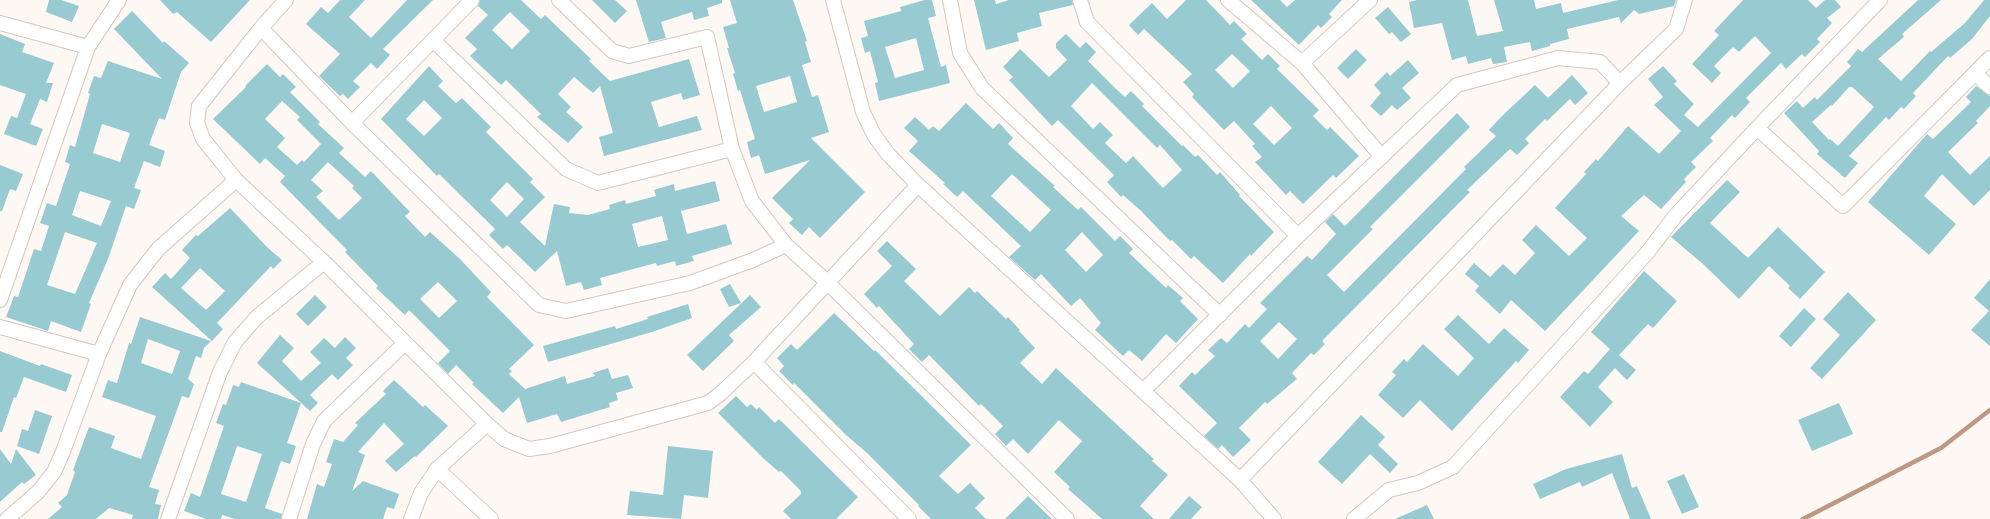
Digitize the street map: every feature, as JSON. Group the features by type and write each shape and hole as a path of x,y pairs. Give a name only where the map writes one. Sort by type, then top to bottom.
{"street":[{"path":"0,300 88,47 119,0"},
{"path":"286,0 261,28 199,106 197,123 203,139 236,180 324,262 487,424 504,439 528,449 550,446 708,403 720,394 754,362 918,185"},
{"path":"352,123 472,0"},
{"path":"560,0 612,51 629,56 707,37 732,149 752,201 786,245 827,282 1067,519"},
{"path":"833,0 863,112 874,135 888,154 918,185 1240,480 1274,519"},
{"path":"950,0 960,53 982,88 1220,315"},
{"path":"1080,0 1087,22 1298,236"},
{"path":"1228,0 1302,63 1382,157"},
{"path":"1302,63 1370,0"},
{"path":"1240,480 1620,83 1676,29 1685,0"},
{"path":"1354,519 1389,490 1418,483 1452,467 1647,253 1676,215 1880,0"},
{"path":"0,23 88,47"},
{"path":"261,28 352,123 539,305 566,311 690,283 754,260 786,245"},
{"path":"433,40 566,169 598,183 732,149"},
{"path":"1143,391 1298,236 1457,85 1558,58 1600,62 1620,83"},
{"path":"1758,128 1843,206 1976,74 1990,58"},
{"path":"1976,74 1990,87"},
{"path":"7,519 38,492 54,472 99,354 130,285 158,249 236,180"},
{"path":"168,519 220,372 234,342 257,317 324,262"},
{"path":"0,327 99,354"},
{"path":"289,519 313,444 324,421 405,343"},
{"path":"754,362 909,519"},
{"path":"411,519 422,493 437,469 487,424"},
{"path":"437,469 491,519"}],"building":[{"path":"49,0 61,0 79,6 72,22 46,12"},
{"path":"160,0 250,0 211,42 177,12 173,14"},
{"path":"340,0 365,0 349,17 371,38 407,0 433,0 383,49 390,55 377,69 371,63 353,81 360,87 348,99 343,94 340,96 319,76 340,54 306,24 321,7 328,13"},
{"path":"480,0 521,0 541,19 545,15 591,59 589,61 610,81 689,59 700,95 683,100 681,93 651,102 659,127 697,116 702,130 604,156 599,137 613,133 600,86 593,93 574,77 558,94 571,107 566,112 583,127 568,143 537,117 541,114 506,80 501,85 470,56 477,49 465,38 488,15 478,6","holes":["510,12 530,31 512,49 492,30"]},
{"path":"592,0 615,0 627,11 615,23"},
{"path":"636,0 722,0 722,3 707,8 709,16 694,20 692,12 661,22 666,38 649,42"},
{"path":"730,0 793,0 807,41 805,42 811,62 802,65 812,97 818,95 829,132 811,138 865,192 820,238 809,227 802,235 789,223 793,219 772,198 810,160 765,174 759,155 751,158 747,142 755,139 740,90 738,91 733,74 735,73 727,48 729,48 723,27 737,23","holes":["790,76 797,102 764,112 756,86"]},
{"path":"925,0 932,0 936,16 928,18 941,67 946,65 950,83 879,101 875,83 878,82 870,51 865,53 861,38 868,36 864,21 901,11 900,7","holes":["916,38 924,70 895,78 885,47"]},
{"path":"974,0 995,0 996,4 1009,0 1072,0 1073,5 1039,13 1042,26 1017,33 1019,41 986,50"},
{"path":"1186,0 1206,0 1230,25 1234,21 1247,34 1241,39 1262,60 1268,54 1280,66 1277,69 1319,110 1313,116 1327,130 1330,127 1359,156 1336,178 1333,175 1303,204 1290,191 1286,195 1255,162 1262,157 1252,146 1255,144 1234,121 1224,130 1192,97 1194,94 1183,82 1192,74 1144,29 1138,35 1129,25 1152,3 1167,19","holes":["1232,54 1250,71 1233,88 1215,70","1271,106 1292,128 1274,145 1253,124"]},
{"path":"1251,0 1280,0 1287,7 1295,0 1342,0 1329,14 1332,17 1321,28 1318,25 1299,45"},
{"path":"1417,0 1468,0 1477,36 1503,31 1494,0 1534,0 1536,9 1561,3 1563,13 1618,0 1676,0 1674,6 1639,14 1634,10 1621,23 1619,17 1567,29 1569,39 1532,51 1530,42 1504,47 1507,62 1493,64 1491,58 1468,64 1466,56 1452,60 1442,23 1414,28 1409,2"},
{"path":"1743,0 1808,0 1816,8 1825,0 1835,0 1841,7 1827,18 1832,23 1817,39 1820,42 1805,57 1802,54 1786,69 1781,63 1746,98 1750,102 1735,118 1732,115 1710,138 1713,141 1691,162 1696,167 1684,179 1686,182 1661,209 1644,195 1621,216 1639,231 1545,331 1511,300 1500,314 1475,291 1479,286 1465,274 1474,263 1490,277 1503,264 1515,275 1535,253 1522,240 1536,225 1569,256 1587,238 1555,208 1586,174 1584,172 1596,159 1598,161 1628,126 1659,154 1681,131 1654,105 1663,97 1648,79 1663,66 1677,81 1674,84 1694,104 1684,115 1698,127 1771,53 1755,36 1739,52 1733,47 1714,66 1721,73 1712,83 1692,64 1719,35 1714,31"},
{"path":"1918,0 1941,0 1902,34 1904,37 1878,59 1901,81 1930,51 1931,52 1965,23 1984,0 1990,0 1990,16 1972,39 1950,58 1948,56 1913,93 1916,96 1904,109 1901,107 1889,120 1886,117 1849,156 1858,163 1845,178 1817,154 1819,151 1784,113 1797,101 1803,108 1815,97 1817,100 1851,66 1847,62 1858,49 1862,52","holes":["1849,87 1852,87 1874,107 1838,146 1830,139 1829,140 1812,122 1831,105 1832,106"]},
{"path":"1388,7 1411,34 1401,42 1392,32 1389,34 1375,18"},
{"path":"132,11 163,43 164,41 189,63 181,72 165,120 159,118 149,145 165,151 160,167 144,161 134,188 141,190 134,209 126,206 108,259 89,303 91,304 81,332 51,321 48,331 6,317 14,296 18,297 34,249 41,251 49,226 40,223 47,203 56,206 70,164 65,162 70,145 75,147 90,94 88,93 94,76 101,78 108,61 162,79 114,29","holes":["102,124 130,133 120,162 93,153","80,191 111,201 101,226 72,215","65,232 97,243 75,294 47,285"]},
{"path":"0,34 25,44 22,52 54,63 46,83 53,83 47,102 40,99 30,124 43,129 36,146 4,134 11,116 17,118 26,94 0,85"},
{"path":"1066,34 1080,48 1086,42 1096,52 1088,61 1125,97 1131,91 1144,104 1142,106 1182,146 1183,145 1195,157 1198,155 1217,175 1220,172 1240,195 1239,196 1274,232 1251,256 1250,254 1223,283 1194,256 1191,259 1172,240 1170,241 1123,195 1121,197 1107,182 1114,175 1058,120 1052,126 1009,80 1013,77 1003,67 1020,49 1049,77 1067,60 1056,48 1056,43","holes":["1092,83 1157,148 1160,145 1182,170 1163,188 1133,156 1126,163 1105,143 1113,135 1100,122 1093,129 1071,106"]},
{"path":"1356,49 1367,60 1348,79 1337,68"},
{"path":"1408,60 1419,73 1402,88 1411,98 1397,110 1392,105 1381,116 1370,106 1381,93 1374,85 1387,72 1390,76"},
{"path":"267,64 280,77 283,74 296,87 290,92 320,122 318,124 344,148 339,153 365,177 371,171 410,212 405,216 425,237 430,232 459,258 491,292 487,297 534,345 509,369 512,371 509,374 525,389 565,376 567,384 595,376 593,373 608,368 612,379 628,375 633,388 616,393 618,400 609,403 610,407 561,422 557,414 527,423 519,397 503,413 472,384 474,383 456,365 448,374 438,363 450,351 409,310 405,315 376,288 378,286 345,252 347,250 280,182 285,176 265,158 260,164 213,119 246,87 245,86","holes":["282,101 300,117 297,120 321,144 304,162 302,160 297,165 277,147 285,138 265,119","328,162 354,186 352,188 362,198 339,220 316,197 323,191 311,180","438,282 457,301 439,318 420,299"]},
{"path":"429,66 443,81 438,86 456,103 462,98 491,127 486,132 533,179 530,182 545,197 520,222 545,246 554,204 570,207 569,213 588,215 610,209 609,205 625,200 626,204 656,196 654,190 674,184 675,191 715,181 720,201 681,211 687,234 726,224 732,244 692,256 694,261 676,266 675,261 657,266 656,263 600,278 602,285 584,290 581,282 566,286 557,251 535,272 507,245 503,249 489,235 495,229 439,174 437,176 381,119","holes":["424,100 442,118 424,136 406,119","507,182 524,199 507,217 490,200","662,216 668,240 638,247 632,224"]},
{"path":"1572,75 1588,93 1575,105 1570,99 1547,121 1545,119 1525,139 1529,143 1517,155 1510,149 1467,190 1470,192 1322,341 1325,344 1314,355 1311,353 1292,373 1297,379 1267,404 1265,402 1239,428 1251,440 1233,457 1222,445 1218,449 1204,436 1217,423 1179,386 1192,372 1195,375 1215,356 1208,350 1221,338 1227,343 1245,324 1249,328 1267,309 1260,303 1307,256 1312,260 1336,234 1325,222 1333,214 1345,226 1457,113 1470,127 1370,227 1373,229 1327,275 1344,292 1466,169 1464,167 1496,136 1489,130 1501,117 1535,85 1548,98","holes":["1279,322 1297,339 1278,359 1260,341"]},
{"path":"1976,86 1990,96 1990,106 1976,121 1978,123 1948,152 1970,175 1990,156 1990,190 1974,206 1942,174 1924,196 1956,224 1929,255 1868,202 1927,134 1933,139 1971,102 1966,97"},
{"path":"966,103 993,129 999,123 1013,138 1008,144 1055,186 1053,187 1078,210 1081,207 1115,241 1120,236 1133,249 1129,253 1166,288 1168,285 1183,298 1180,301 1198,319 1176,343 1166,334 1142,361 1129,350 1123,356 1095,330 1101,323 1080,298 1071,306 1041,274 1035,280 1009,257 1021,246 963,191 957,197 943,184 945,183 909,151 918,141 904,128 915,117 929,130 933,126 939,131","holes":["1012,174 1051,210 1030,232 991,196","1082,232 1103,255 1086,272 1065,250"]},
{"path":"0,165 23,174 16,191 10,189 2,211 0,211"},
{"path":"1727,180 1740,192 1710,223 1748,258 1778,227 1825,272 1800,299 1788,288 1790,286 1769,266 1739,299 1703,264 1671,237"},
{"path":"230,208 267,247 282,260 273,269 271,266 217,323 223,329 212,341 152,287 165,273 171,279 190,258 182,250 196,235 198,236","holes":["200,268 225,291 206,310 181,288"]},
{"path":"887,241 916,269 904,281 940,316 969,287 975,293 977,291 1006,319 1008,317 1035,348 1020,363 1042,384 1056,368 1154,459 1152,461 1168,475 1140,506 1154,519 1102,519 1068,489 1070,487 1054,472 1082,441 1059,420 1028,454 1013,439 1006,446 995,434 1003,426 981,404 979,406 929,355 922,362 909,349 914,344 879,306 877,308 864,294 892,266 877,251"},
{"path":"1644,271 1677,301 1653,328 1648,324 1619,355 1636,370 1627,380 1615,368 1598,387 1613,402 1590,427 1560,397 1584,371 1588,374 1610,349 1591,332"},
{"path":"1990,279 1990,346 1971,330 1989,311 1974,298"},
{"path":"730,284 741,303 729,307 720,289"},
{"path":"1848,292 1876,320 1822,379 1810,368 1840,335 1823,319"},
{"path":"315,295 327,307 308,326 296,314"},
{"path":"750,295 761,307 729,335 734,341 703,371 687,355"},
{"path":"688,304 692,318 652,332 548,362 543,346 615,326 616,329"},
{"path":"1804,308 1816,319 1791,347 1779,336"},
{"path":"834,313 874,351 875,350 971,445 939,476 958,494 970,483 985,498 975,508 986,519 931,519 866,452 847,436 794,383 793,385 779,371 784,366 777,358 791,344 797,350"},
{"path":"1458,315 1489,344 1504,328 1529,350 1518,363 1516,361 1452,431 1420,400 1403,418 1378,395 1396,375 1392,372 1404,359 1407,362 1423,344 1458,376 1474,358 1444,329"},
{"path":"140,317 211,341 204,348 201,358 196,356 188,379 194,384 189,398 182,396 149,487 159,490 155,504 161,505 158,519 132,519 133,515 109,508 96,519 48,519 62,507 58,503 67,495 75,472 73,470 89,427 115,436 111,448 141,459 156,416 102,397 108,380 117,383 129,343 131,344","holes":["148,339 180,351 172,374 141,363"]},
{"path":"280,335 294,348 282,361 301,381 321,363 310,352 324,338 335,348 345,337 356,348 346,358 353,365 338,380 332,374 310,395 318,403 310,411 257,363"},
{"path":"0,351 40,366 41,364 72,375 66,392 24,377 16,398 14,397 2,432 0,432"},
{"path":"394,380 423,407 425,405 448,426 416,457 415,456 396,472 385,461 404,444 384,423 358,452 365,455 352,491 363,481 399,494 394,509 387,507 383,519 307,519 317,484 324,487 332,464 326,462 334,439 343,442 358,425 355,423 386,394 383,391"},
{"path":"241,382 301,403 287,443 296,446 290,464 281,461 265,508 282,514 281,519 235,519 222,515 221,519 206,519 184,511 191,493 200,497 224,426 216,423 223,404 226,405 233,385 239,387","holes":["237,446 262,454 246,502 221,494"]},
{"path":"736,396 747,407 751,404 757,410 759,407 775,423 779,419 858,497 836,519 791,519 783,511 801,494 801,491 781,471 779,472 763,458 718,413"},
{"path":"1839,403 1853,434 1812,451 1798,420"},
{"path":"35,410 52,416 39,454 17,446 22,429 28,431"},
{"path":"1361,415 1385,437 1378,445 1398,464 1390,473 1370,454 1342,484 1318,462"},
{"path":"668,446 713,451 708,498 684,495 681,519 627,515 630,491 663,495"},
{"path":"0,449 11,464 16,449 36,475 24,484 22,482 0,502"},
{"path":"1622,454 1632,488 1637,486 1651,519 1630,519 1612,473 1582,487 1580,482 1540,499 1533,484 1566,469"},
{"path":"1684,474 1699,507 1682,514 1667,481"},
{"path":"1028,496 1052,519 1005,519"},
{"path":"1189,496 1202,507 1191,519 1169,519"},
{"path":"1427,505 1434,519 1395,519"}],"waterway":[{"path":"1803,519 1941,448 1990,410"}]}
